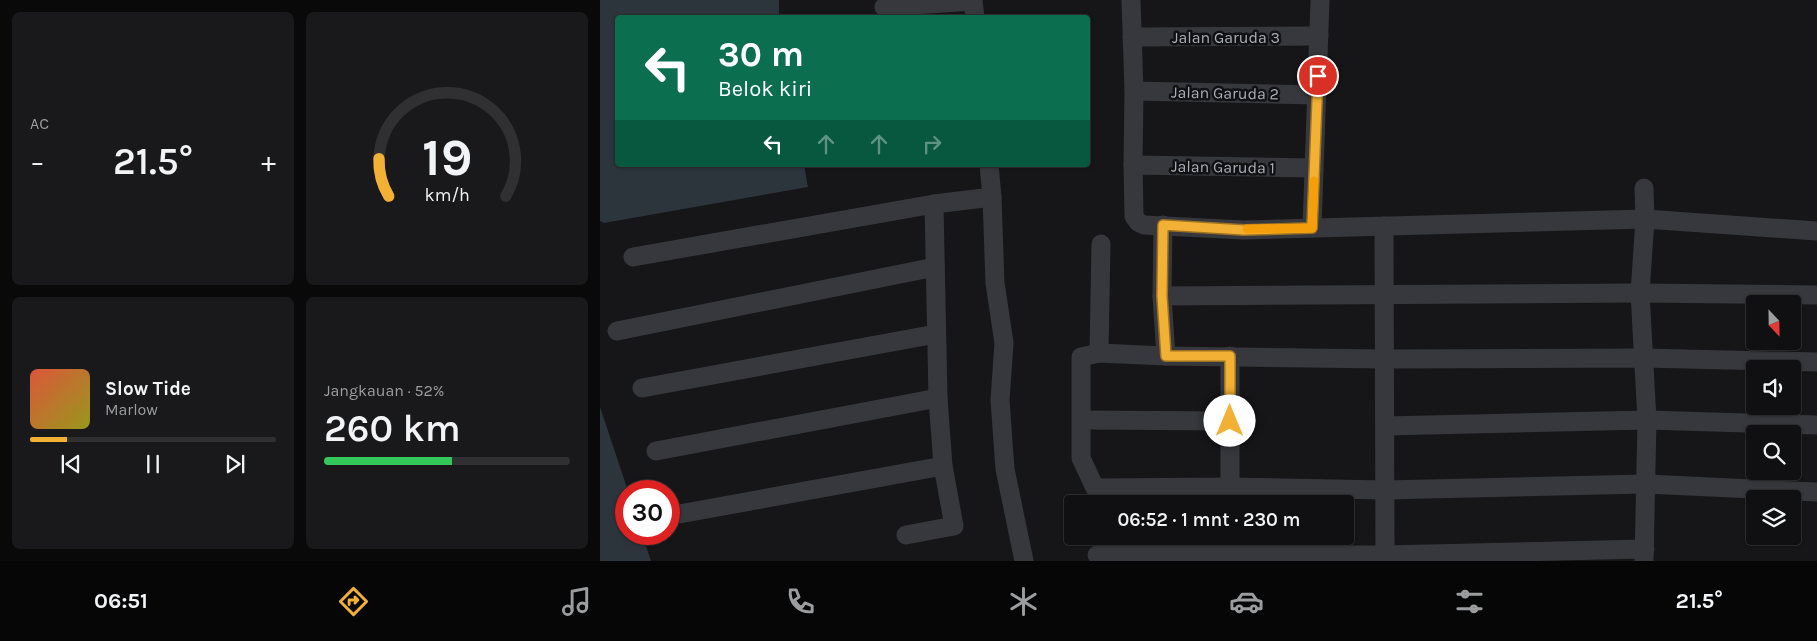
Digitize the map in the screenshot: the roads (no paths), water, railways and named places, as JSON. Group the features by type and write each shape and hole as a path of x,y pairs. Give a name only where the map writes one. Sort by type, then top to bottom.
{"street":[{"path":"1130,0 1134,91 1134,216 1138,222 1144,225 1244,230 1645,219 1817,231"},
{"path":"1312,228 1320,0"},
{"path":"884,7 911,3 974,6"},
{"name":"Jalan Garuda 3","path":"1132,37 1319,36"},
{"name":"Jalan Garuda 2","path":"1134,91 1317,95"},
{"name":"Jalan Garuda 1","path":"1133,165 1314,168"},
{"path":"989,167 995,282 1004,343 1000,400 1005,469 1024,561"},
{"path":"1098,555 1385,558 1645,555 1646,420 1640,292 1645,219 1644,188"},
{"path":"633,257 934,204 992,197"},
{"path":"906,535 954,526 943,466 938,398 934,204"},
{"path":"1163,225 1162,296 1166,356"},
{"path":"1384,226 1385,558"},
{"path":"1099,353 1101,244"},
{"path":"617,331 935,267"},
{"path":"1162,296 1640,292 1817,295"},
{"path":"642,388 936,334"},
{"path":"1817,362 1644,358 1384,359 1166,356 1099,353 1080,356 1081,458 1095,488 1230,487 1385,490 1646,484 1817,492"},
{"path":"1230,356 1230,487"},
{"path":"656,451 938,398"},
{"path":"1082,420 1230,421"},
{"path":"1384,426 1646,420 1817,425"},
{"path":"680,514 943,466"}]}
